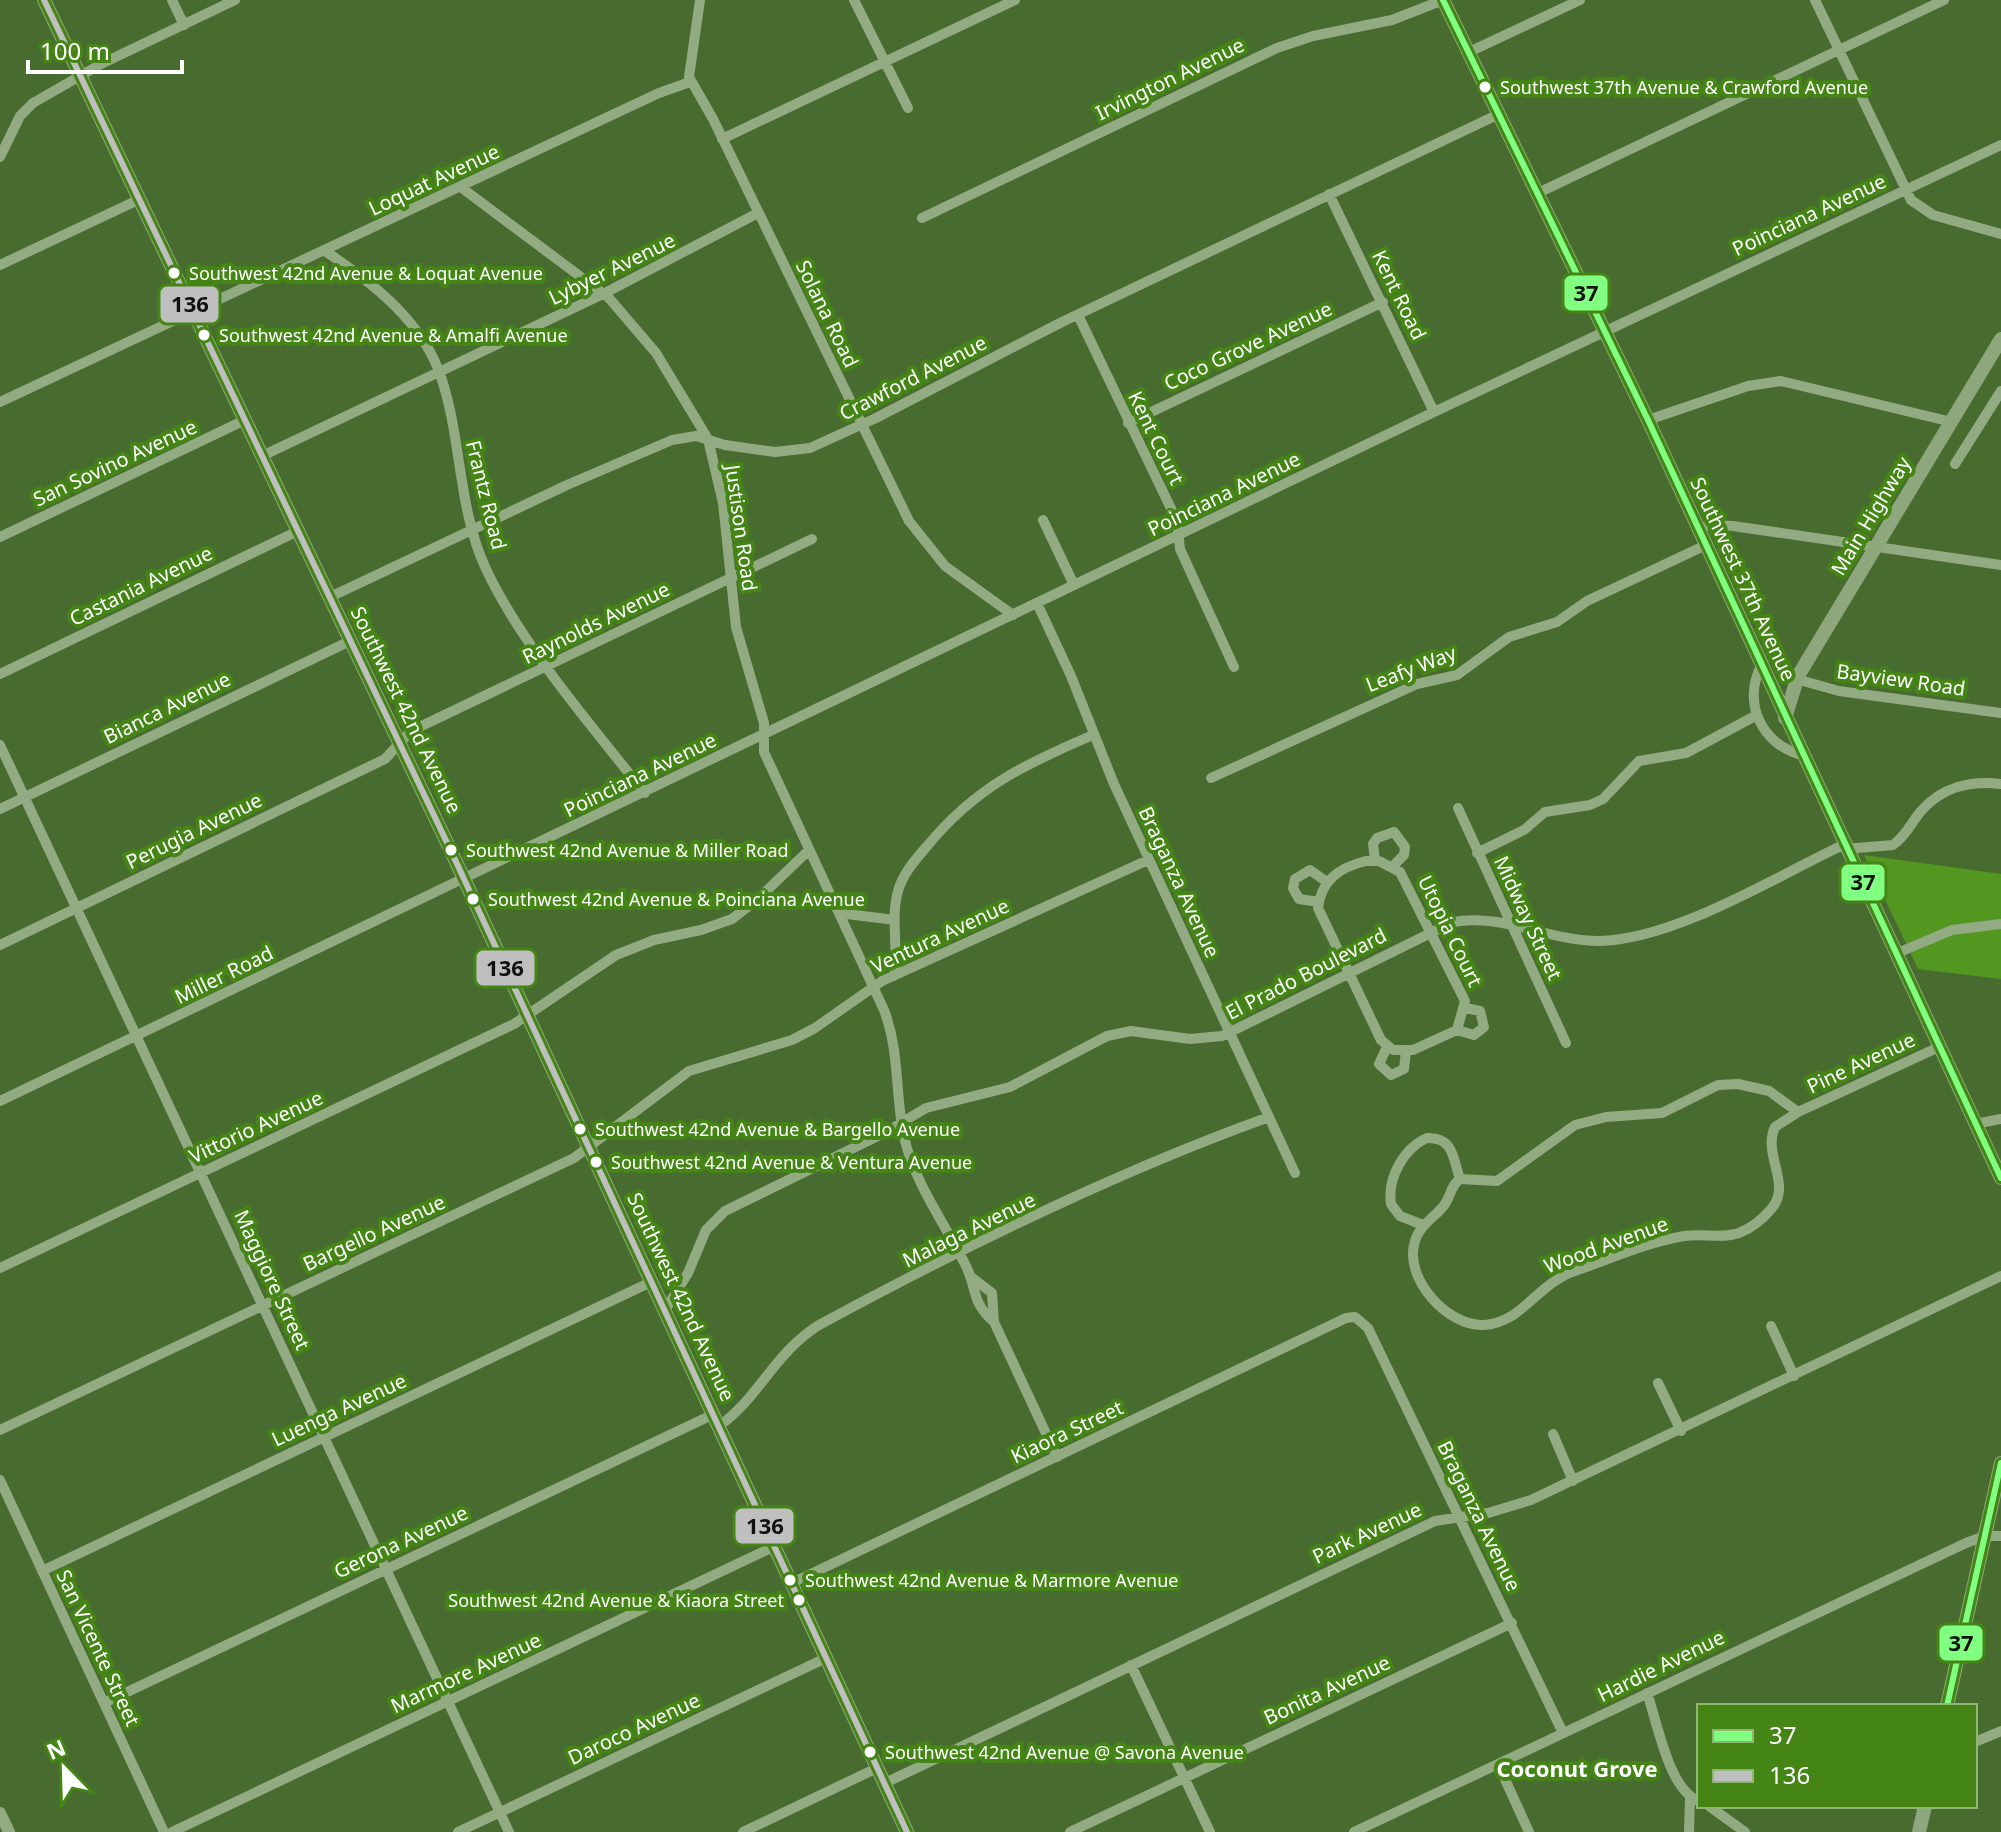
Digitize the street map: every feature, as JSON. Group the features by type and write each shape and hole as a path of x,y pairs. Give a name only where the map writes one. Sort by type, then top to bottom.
{"main road":[{"name":"Southwest 42nd Avenue","path":"44,0 464,879 907,1832"},
{"name":"Southwest 37th Avenue","path":"1443,0 1648,420 1844,847 2001,1178"},
{"name":"Main Highway","path":"1785,718 1796,680 2000,343"},
{"path":"1764,672 1783,684 1796,680"},
{"path":"1947,1704 2001,1463"},
{"path":"1919,1832 1925,1808"}],"street":[{"path":"172,0 184,25"},
{"path":"0,157 26,108 80,77 235,0"},
{"path":"690,82 700,0"},
{"path":"854,0 908,108"},
{"path":"722,139 1015,0"},
{"name":"Irvington Avenue","path":"922,218 1277,48 1313,36 1392,20 1443,0"},
{"path":"1469,52 1580,0"},
{"path":"1815,0 1913,203 1927,213 2001,234"},
{"path":"1538,193 1944,0"},
{"name":"Solana Road","path":"690,82 722,139 897,501 926,547 952,572 1013,615"},
{"name":"Loquat Avenue","path":"0,402 659,93 690,82"},
{"name":"Crawford Avenue","path":"330,597 661,443 690,436 755,451 789,452 810,448 1078,315 1499,114"},
{"name":"Poinciana Avenue","path":"464,879 1434,412 2001,145"},
{"name":"Justison Road","path":"462,188 603,294 656,353 708,439 723,503 736,627 762,715 767,760 874,986 893,1039 902,1122 921,1185 971,1277"},
{"name":"Kent Road","path":"1329,194 1434,412"},
{"path":"0,265 138,200"},
{"name":"Lybyer Avenue","path":"262,456 603,294 758,213"},
{"name":"Frantz Road","path":"325,251 394,303 439,372 472,530 499,594 548,667 645,793"},
{"name":"Coco Grove Avenue","path":"1128,423 1383,302"},
{"name":"Kent Court","path":"1078,315 1177,521 1180,549 1234,667"},
{"path":"1648,420 1748,386 1781,381 1952,422"},
{"path":"1955,464 2001,391"},
{"name":"San Sovino Avenue","path":"0,537 245,420"},
{"path":"1043,520 1074,585"},
{"path":"1698,529 1709,525 1733,526 2001,565"},
{"name":"Castania Avenue","path":"0,674 298,531"},
{"name":"Raynolds Avenue","path":"399,745 411,731 812,539"},
{"name":"Leafy Way","path":"1211,778 1410,687 1457,675 1509,637 1557,622 1587,601 1706,545"},
{"name":"Braganza Avenue","path":"1037,603 1148,860 1295,1173"},
{"name":"Bianca Avenue","path":"0,809 350,641"},
{"path":"1764,672 1752,691 1757,715 1777,744 1802,755"},
{"name":"Bayview Road","path":"1796,680 1839,691 2001,713"},
{"path":"1477,853 1524,830 1545,812 1596,803 1639,761 1686,753 1757,715"},
{"path":"894,976 898,890 906,873 965,804 1008,774 1093,735"},
{"name":"Maggiore Street","path":"0,745 509,1832"},
{"name":"Perugia Avenue","path":"0,945 385,759 399,745"},
{"path":"1844,847 1893,845 1926,806 1952,788 1972,782 2001,784"},
{"name":"Midway Street","path":"1458,808 1566,1043"},
{"path":"1387,1047 1319,912 1319,902 1327,882 1344,868 1375,860 1373,849 1377,838 1394,832 1405,847 1402,858 1393,866"},
{"name":"El Prado Boulevard","path":"665,1310 688,1273 706,1230 720,1215 926,1108 1019,1083 1107,1036 1131,1031 1203,1039 1230,1031 1430,932 1468,920 1511,924 1594,941 1651,932 1844,847"},
{"name":"Vittorio Avenue","path":"0,1268 526,1016 606,960 654,940 701,930 732,919 808,851"},
{"name":"Ventura Avenue","path":"589,1148 683,1074 712,1061 767,1048 806,1033 874,986 1148,860"},
{"name":"Utopia Court","path":"1375,860 1393,866 1402,875 1463,998 1465,1008 1457,1030"},
{"path":"1319,902 1299,899 1293,888 1295,879 1300,873 1310,870 1327,882"},
{"name":"Miller Road","path":"0,1101 464,879"},
{"path":"839,913 895,920"},
{"path":"1895,954 1952,930 2001,924"},
{"path":"1387,1047 1406,1051 1457,1030 1472,1035 1484,1027 1480,1011 1465,1008"},
{"path":"1387,1047 1379,1064 1391,1075 1404,1069 1406,1051"},
{"name":"Pine Avenue","path":"1798,1112 1939,1047"},
{"path":"1423,1225 1400,1216 1391,1204 1391,1185 1409,1151 1427,1138 1444,1141 1452,1151 1460,1179 1497,1181 1575,1125 1606,1117 1662,1113 1718,1085 1738,1084 1769,1091 1798,1112"},
{"name":"Wood Avenue","path":"1460,1179 1454,1184 1443,1206 1423,1225 1412,1258 1420,1279 1434,1299 1466,1322 1486,1325 1504,1320 1521,1310 1545,1284 1567,1274 1681,1236 1734,1234 1755,1225 1780,1195 1771,1148 1773,1130 1798,1112"},
{"name":"Malaga Avenue","path":"716,1420 738,1411 785,1351 809,1331 960,1254 1189,1146 1269,1117"},
{"path":"1975,1124 2001,1119"},
{"name":"Bargello Avenue","path":"0,1430 589,1148"},
{"name":"Park Avenue","path":"885,1783 1421,1527 1519,1505 1681,1431 2001,1276"},
{"path":"971,1277 977,1306 994,1322"},
{"path":"971,1277 992,1293 994,1322 1057,1457"},
{"name":"Luenga Avenue","path":"42,1571 651,1282"},
{"name":"Kiaora Street","path":"792,1583 1346,1318 1359,1318"},
{"name":"Braganza Avenue","path":"1359,1318 1368,1328 1563,1733"},
{"path":"1771,1326 1794,1376"},
{"path":"1658,1383 1681,1431"},
{"name":"Gerona Avenue","path":"104,1703 386,1569 716,1420"},
{"path":"1553,1434 1573,1481"},
{"name":"San Vicente Street","path":"0,1480 164,1832"},
{"path":"1985,1536 2001,1536"},
{"name":"Hardie Avenue","path":"1354,1832 1985,1536"},
{"name":"Marmore Avenue","path":"172,1832 775,1546"},
{"name":"Bonita Avenue","path":"1070,1832 1512,1623"},
{"name":"Daroco Avenue","path":"458,1832 826,1658"},
{"path":"1131,1665 1210,1832"},
{"path":"1647,1693 1672,1773 1695,1800 1689,1832"},
{"path":"1977,1741 2001,1731"},
{"path":"1498,1764 1529,1832"},
{"path":"743,1832 877,1768"},
{"path":"1712,1808 1745,1832"},
{"path":"0,1813 9,1832"}],"green space":[{"path":"1864,855 2001,874 2001,979 1918,969"}],"transit line":[{"name":"136","path":"44,0 451,851 907,1832"},
{"name":"37","path":"1443,0 1648,420 2001,1178"},
{"name":"37","path":"1947,1704 2001,1463"}],"place":[{"name":"Southwest 37th Avenue & Crawford Avenue","path":"1485,87"},
{"name":"Southwest 42nd Avenue & Loquat Avenue","path":"174,273"},
{"name":"Southwest 42nd Avenue & Amalfi Avenue","path":"204,335"},
{"name":"Southwest 42nd Avenue & Miller Road","path":"451,850"},
{"name":"Southwest 42nd Avenue & Poinciana Avenue","path":"473,899"},
{"name":"Southwest 42nd Avenue & Bargello Avenue","path":"580,1129"},
{"name":"Southwest 42nd Avenue & Ventura Avenue","path":"596,1162"},
{"name":"Southwest 42nd Avenue & Marmore Avenue","path":"790,1580"},
{"name":"Southwest 42nd Avenue & Kiaora Street","path":"799,1600"},
{"name":"Southwest 42nd Avenue @ Savona Avenue","path":"870,1752"}],"district":[{"name":"Coconut Grove","path":"1577,1769"}]}
